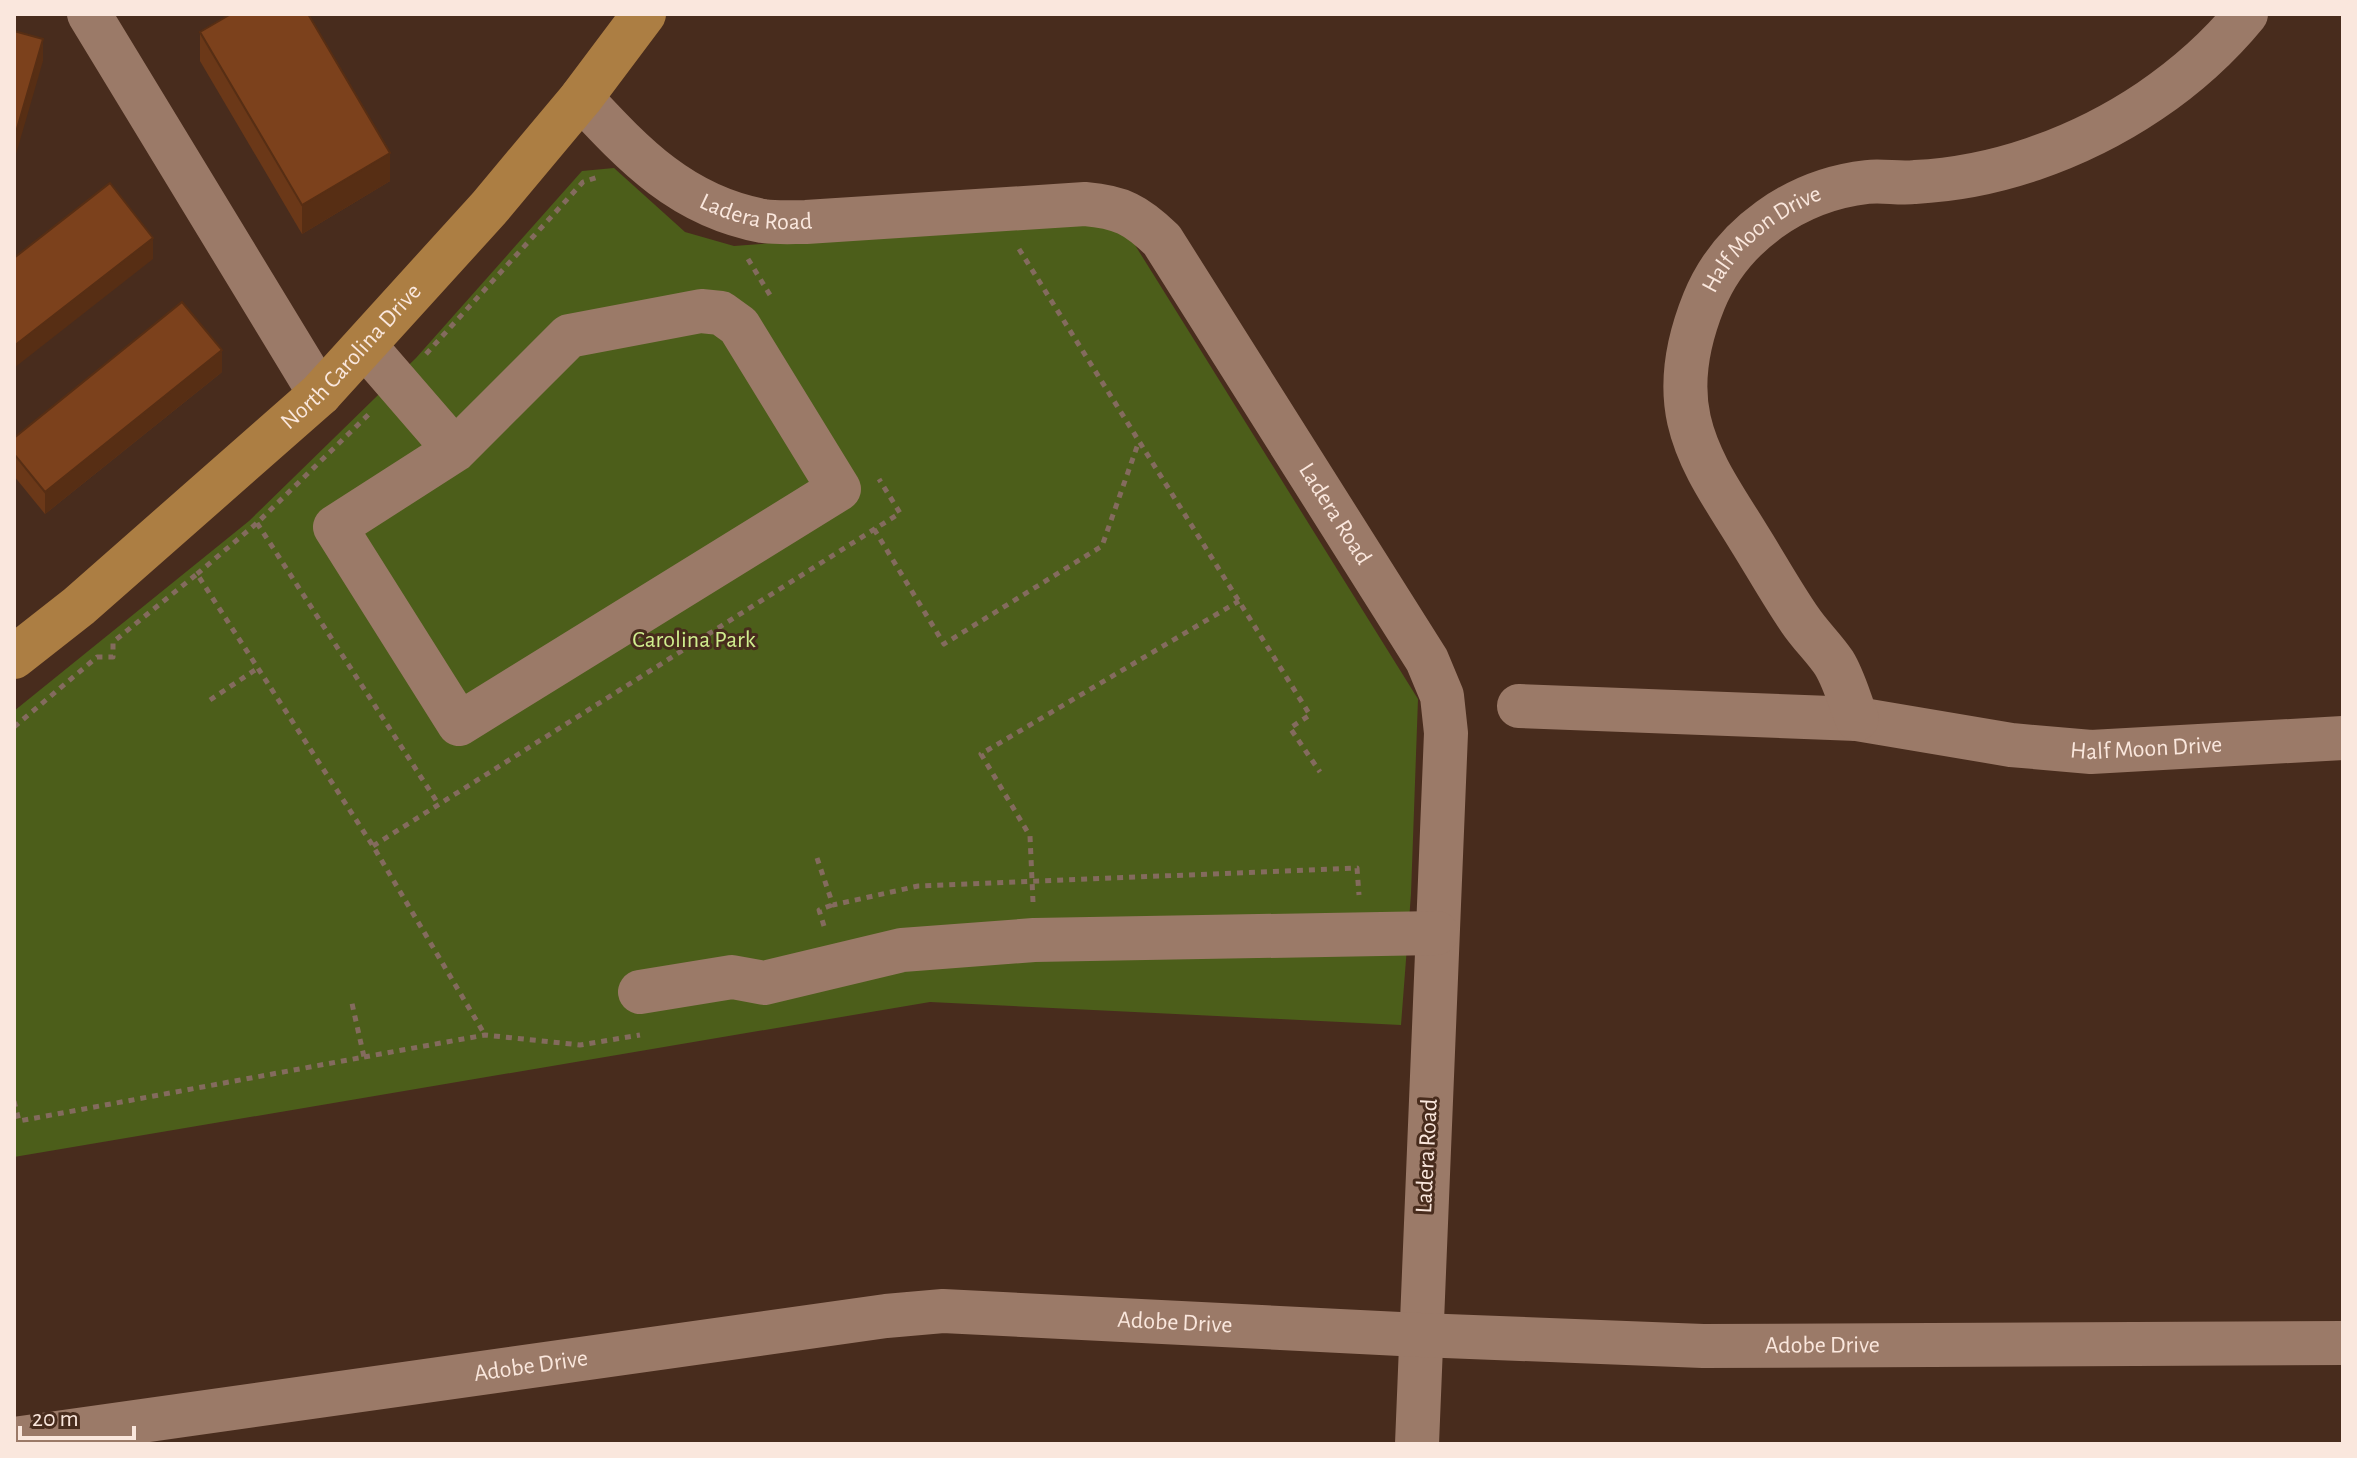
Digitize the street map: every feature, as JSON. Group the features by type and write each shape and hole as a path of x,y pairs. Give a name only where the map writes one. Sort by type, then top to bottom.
{"main road":[{"name":"North Carolina Drive","path":"14,657 91,596 320,394 489,208 581,98 644,14"}],"street":[{"path":"89,14 320,394"},
{"name":"Half Moon Drive","path":"1857,719 1835,665 1801,621 1701,460 1689,419 1686,389 1689,347 1714,279 1730,255 1773,216 1798,201 1839,187 1867,182 1895,180 1911,183 1966,177 2031,160 2072,144 2159,96 2227,38 2246,14"},
{"name":"Ladera Road","path":"581,98 625,145 674,187 712,207 765,221 806,222 1085,204 1113,207 1140,219 1162,240 1427,660 1442,696 1446,733 1417,1444"},
{"path":"701,311 721,313 739,326 839,489 459,724 335,527 455,450 569,336 701,311"},
{"path":"365,346 455,450"},
{"name":"Half Moon Drive","path":"1519,706 1857,719 2011,745 2091,752 2343,738"},
{"path":"640,992 732,977 764,983 902,950 1034,940 1437,933"},
{"name":"Adobe Drive","path":"14,1439 886,1316 943,1311 1703,1346 2343,1343"}],"path":[{"path":"1012,238 1310,715 1290,728 1320,772"},
{"path":"874,529 944,644 1102,546 1139,441"},
{"path":"373,846 900,513"},
{"path":"257,523 439,805"},
{"path":"14,727 97,657 113,657 113,642 197,574 373,846 485,1035"},
{"path":"1034,940 1030,836 981,754 1239,601"},
{"path":"210,700 258,668"},
{"path":"817,858 833,905 918,886 1357,868 1360,902"},
{"path":"351,999 364,1057"},
{"path":"14,1101 16,1121 485,1035 580,1045 642,1034"}],"green space":[{"name":"Carolina Park","path":"614,168 685,232 734,246 1070,220 1125,229 1418,699 1411,894 1401,1025 930,1002 14,1157 14,711 249,521 416,358 582,171"}],"building":[{"path":"231,14 308,14 390,153 302,205 200,32"},
{"path":"14,31 43,39 14,139"},
{"path":"110,183 153,238 14,346 14,258"},
{"path":"182,302 222,350 45,492 14,454 14,438"}]}
